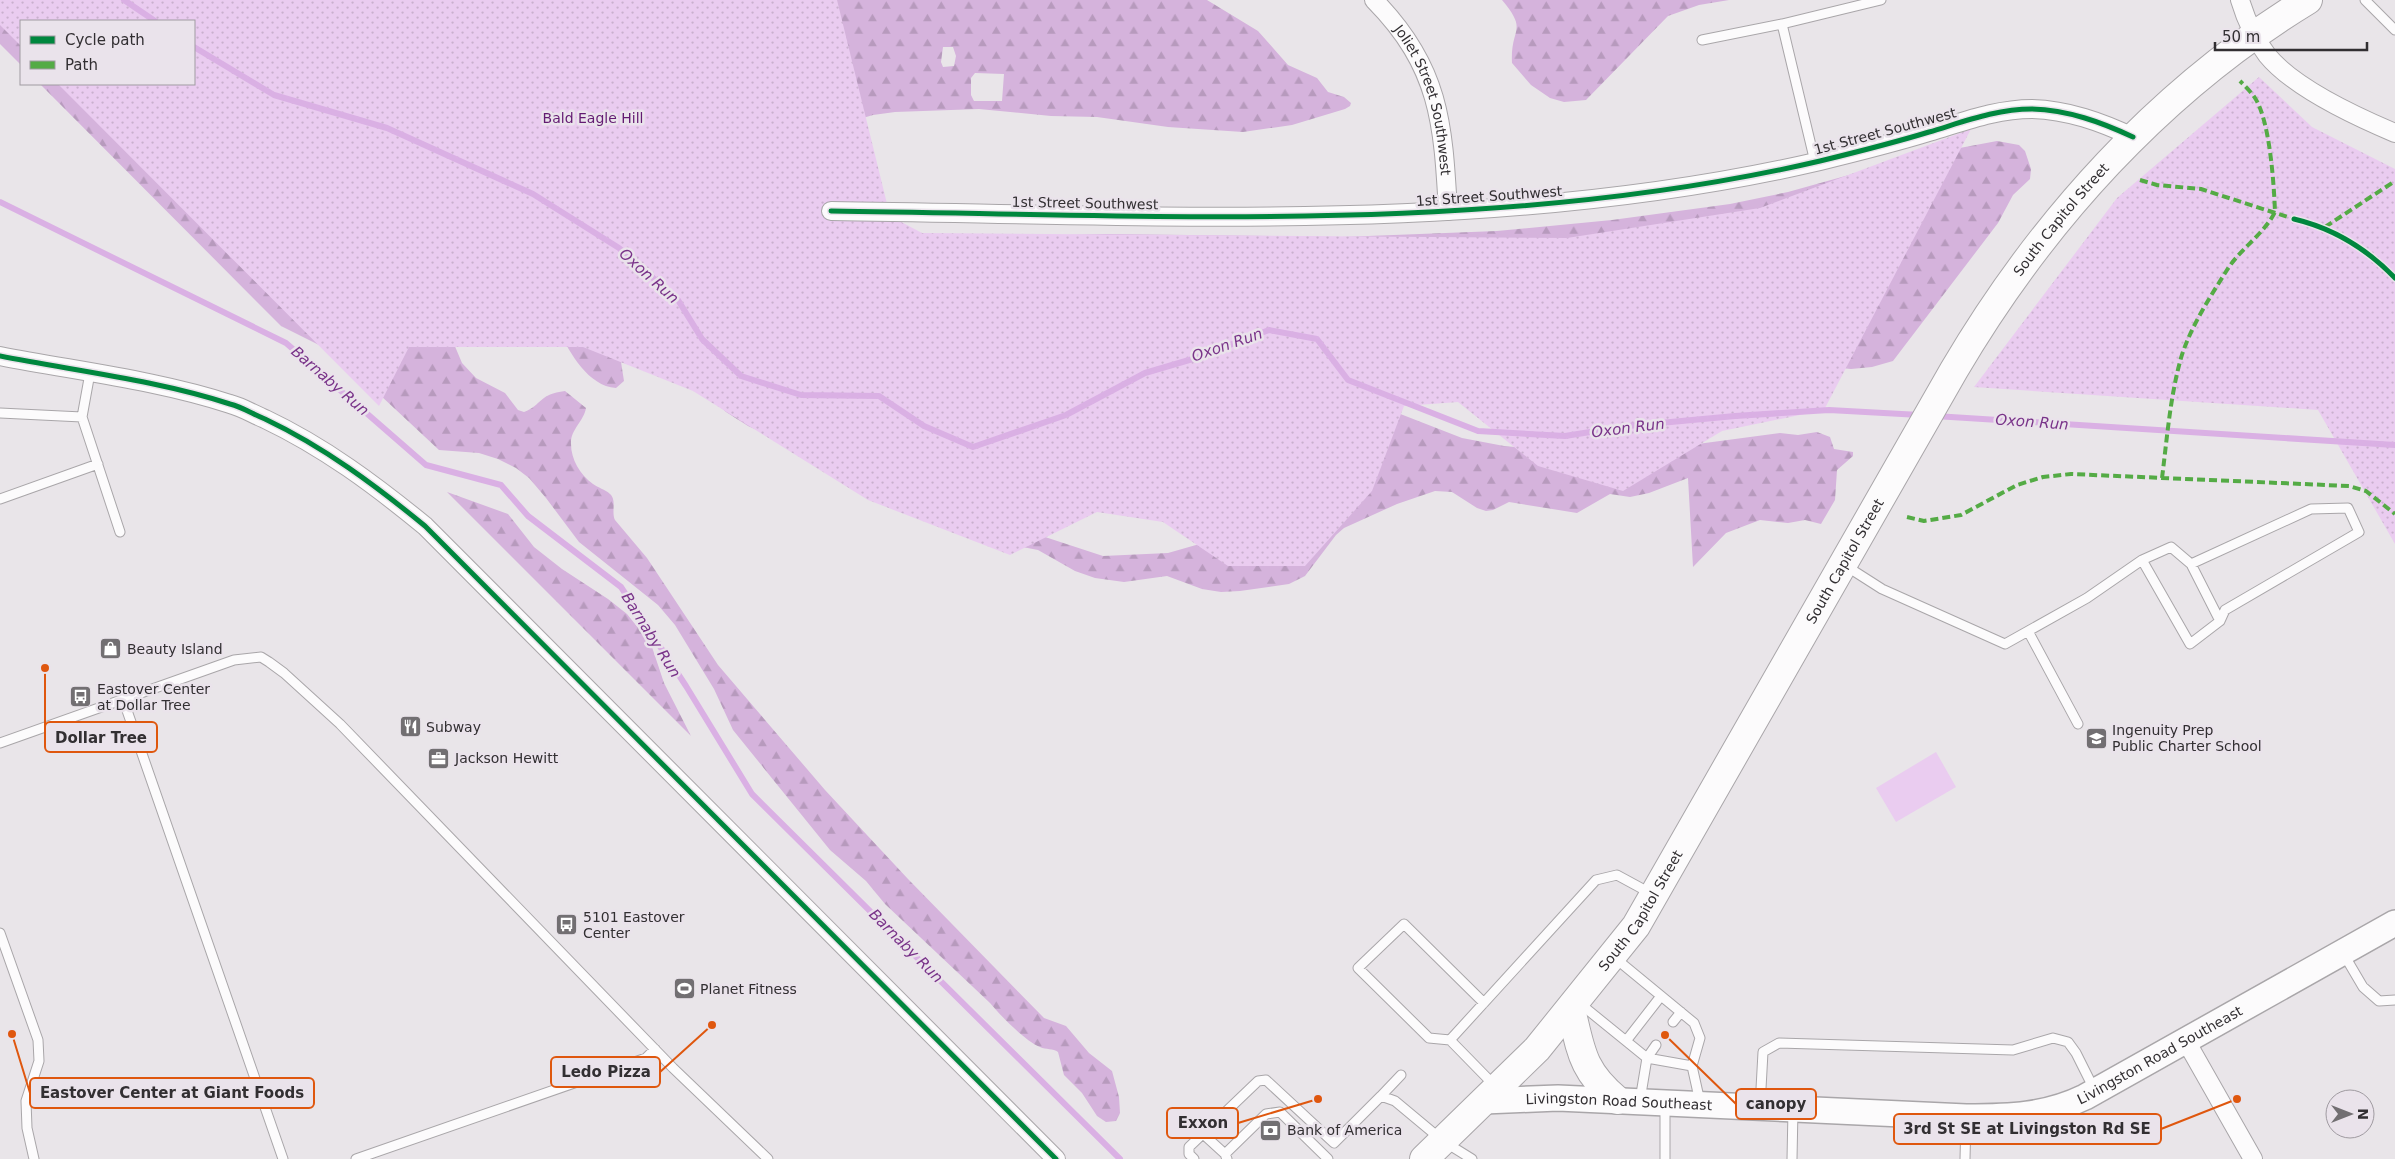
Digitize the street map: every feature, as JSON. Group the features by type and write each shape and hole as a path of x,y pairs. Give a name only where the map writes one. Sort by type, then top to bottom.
{"main road":[{"name":"South Capitol Street","path":"1433,1150 1537,1049 1636,926 1954,370 1991,310 2030,255 2071,205 2133,137 2218,63 2308,0"},
{"path":"1574,1005 1581,1050 1588,1068 1596,1081 1629,1101"}],"street":[{"name":"Joliet Street Southwest","path":"1374,0 1409,44 1432,90 1444,137 1448,211"},
{"path":"2240,0 2254,36 2268,56 2292,76 2351,112 2395,133"},
{"name":"1st Street Southwest","path":"831,211 1194,215 1448,211 1537,206 1629,196 1706,184 1815,162 1925,134 1982,116 2011,111 2050,110 2075,115 2100,122 2133,137"},
{"path":"0,356 166,387 232,404 288,430 328,453 376,485 425,526 1056,1159"},
{"name":"Livingston Road Southeast","path":"1490,1094 1701,1104 1760,1109 1966,1117 2019,1117 2067,1105 2096,1091 2395,923"},
{"path":"2186,1041 2253,1159"}],"lane":[{"path":"1702,40 1782,24 1881,0"},
{"path":"2365,0 2395,30"},
{"path":"1782,24 1815,162"},
{"path":"90,374 82,417 120,532"},
{"path":"0,413 82,417"},
{"path":"0,499 98,464"},
{"path":"2142,560 2190,644 2220,621 2225,610 2358,532 2348,508 2311,510 2191,564"},
{"path":"1844,565 1882,589 2005,644 2087,598 2142,560 2171,547 2191,564 2220,621"},
{"path":"2028,631 2078,724"},
{"path":"0,743 234,660 261,658 269,662 284,673 340,724 655,1049 768,1159"},
{"path":"123,699 283,1159"},
{"path":"1450,1040 1596,880 1617,875 1654,896"},
{"path":"1484,1003 1404,924 1358,968 1429,1038 1450,1040 1490,1094"},
{"path":"0,933 38,1040 39,1061 26,1101 27,1128 34,1159"},
{"path":"2342,952 2368,993 2379,1001 2395,1000"},
{"path":"1613,956 1694,1024 1700,1038 1692,1066 1701,1104"},
{"path":"1626,1041 1661,996"},
{"path":"1574,1005 1647,1058 1692,1066"},
{"path":"1673,1022 1681,1012"},
{"path":"1760,1109 1762,1052 1779,1043 2013,1050 2053,1038 2068,1042 2096,1091"},
{"path":"1629,1101 1647,1058 1656,1045"},
{"path":"356,1159 646,1058 655,1049"},
{"path":"1194,1159 1188,1154 1188,1146 1258,1081 1266,1080 1334,1142 1402,1075"},
{"path":"1382,1096 1395,1101 1433,1150 1472,1159"},
{"path":"1664,1159 1665,1102"},
{"path":"1792,1159 1793,1110"},
{"path":"1202,1133 1226,1157 1266,1114 1280,1112 1328,1159"},
{"path":"1965,1159 1966,1117"}],"green space":[{"path":"0,0 20,20 20,64 0,44"},
{"name":"Bald Eagle Hill","path":"0,0 837,0 890,216 922,233 1567,238 1760,208 1971,129 1824,410 1722,431 1623,491 1538,466 1458,402 1404,406 1372,491 1305,566 1228,566 1163,522 1097,512 1010,555 868,500 693,391 583,347 409,347 379,406 59,85 195,85 195,20 20,20 20,45 0,25"},
{"name":"Bald Eagle Hill","path":"176,0 1207,0 1258,31 1288,65 1317,78 1328,92 1344,97 1351,103 1345,109 1292,125 1243,132 1168,127 1097,117 1051,116 979,109 895,112 873,115 836,126 822,136 828,171 827,231 829,239 838,241 1106,234 1342,237 1497,231 1612,220 1730,204 1788,192 1917,156 1997,141 2019,145 2025,151 2031,169 2030,179 2013,195 1998,223 1893,361 1872,367 1851,369 1801,364 1729,381 1613,395 1531,401 1525,398 1528,378 1525,370 1515,370 1492,379 1477,381 1468,377 1458,368 1455,351 1426,339 1347,326 1290,325 1261,329 1236,336 1214,348 1199,366 1196,382 1201,422 1200,435 1193,464 1179,488 1169,497 1157,503 1132,508 1104,507 1091,504 1067,491 1055,478 1042,452 1029,434 981,390 957,378 930,373 912,374 894,379 874,376 850,379 819,372 789,355 749,324 742,314 738,302 733,271 703,250 690,248 682,253 676,253 639,216 504,151 474,133 383,99 344,76 299,59 214,21","holes":["943,47 953,47 956,56 954,66 943,67 941,62","975,73 1004,74 1002,101 974,101 971,95 971,78"]},
{"path":"1502,0 1729,0 1699,5 1668,16 1586,100 1564,102 1550,98 1531,85 1512,63 1513,42 1517,25 1515,18"},
{"path":"2259,77 2312,127 2395,169 2395,544 2318,410 1974,387 2117,198"},
{"path":"41,85 195,85 1042,536 1103,556 1168,553 1203,543 1385,408 1462,438 1504,446 1549,450 1690,445 1780,433 1798,435 1817,432 1830,437 1834,449 1853,452 1853,456 1837,470 1835,500 1821,524 1805,520 1788,523 1760,520 1726,533 1693,567 1688,478 1649,493 1630,497 1610,494 1577,513 1509,502 1493,510 1486,511 1477,508 1452,492 1435,491 1397,504 1344,528 1336,535 1305,576 1289,584 1221,592 1202,589 1167,576 1124,582 1095,578 1075,571 1038,550 1012,545 748,426 726,412 700,389 621,362 624,381 616,388 606,386 589,375 581,367 559,331 454,344 462,363 476,378 505,393 518,410 524,412 545,397 565,391 586,408 571,439 571,450 577,466 588,480 608,492 612,497 615,520 647,558 718,665 825,790 908,879 1044,1018 1066,1026 1089,1053 1112,1071 1119,1097 1120,1113 1116,1121 1106,1122 1097,1116 1082,1093 1064,1075 1058,1052 1034,1044 1006,1021 990,1003 885,904 866,881 830,850 733,730 714,689 675,625 658,605 579,542 529,478 516,468 498,459 479,453 439,450 350,367 325,348 281,326"},
{"path":"447,492 508,514 534,547 627,614 651,644 664,683 691,736"},
{"path":"1936,752 1956,787 1896,822 1876,788"}],"waterway":[{"name":"Oxon Run","path":"124,0 154,20"},
{"name":"Oxon Run","path":"195,48 274,95 387,128 533,194 619,248 678,300 702,339 741,376 801,395 879,396 924,426 973,447 1066,415 1145,373 1196,358 1269,330 1317,339 1348,380 1478,431 1565,436 1628,426 1829,410 1920,415"},
{"name":"Barnaby Run","path":"0,202 286,343 426,465 501,485 528,516 621,587 686,686 752,794 1120,1159"},
{"name":"Oxon Run","path":"1935,416 2395,445"}],"marked path":[{"path":"2162,478 2174,388 2181,358 2190,335 2232,262 2265,227 2275,212 2274,186 2268,137 2264,122 2255,98 2240,81"},
{"path":"2140,180 2157,185 2201,189 2294,219"},
{"path":"2325,227 2395,181"},
{"path":"1907,517 1924,521 1961,515 2017,485 2043,477 2071,474 2349,486 2366,491 2395,514"}],"cycle path":[{"path":"831,211 1204,217 1328,216 1452,211 1576,201 1699,185 1820,161 2006,111 2032,109 2071,114 2109,126 2133,137"},
{"path":"2294,219 2322,228 2348,241 2373,258 2395,278"},
{"path":"0,356 174,388 234,405 308,442 387,496 425,526 1056,1159"}],"place":[{"name":"Beauty Island","path":"111,649"},
{"name":"Dollar Tree","path":"45,668"},
{"name":"Eastover Center at Dollar Tree","path":"81,697"},
{"name":"Subway","path":"410,727"},
{"name":"Ingenuity Prep Public Charter School","path":"2096,738"},
{"name":"Jackson Hewitt","path":"439,758"},
{"name":"5101 Eastover Center","path":"567,925"},
{"name":"Planet Fitness","path":"684,989"},
{"name":"Ledo Pizza","path":"712,1025"},
{"name":"Eastover Center at Giant Foods","path":"12,1034"},
{"name":"canopy","path":"1665,1035"},
{"name":"Exxon","path":"1318,1099"},
{"name":"3rd St SE at Livingston Rd SE","path":"2237,1099"},
{"name":"Bank of America","path":"1271,1130"}]}
